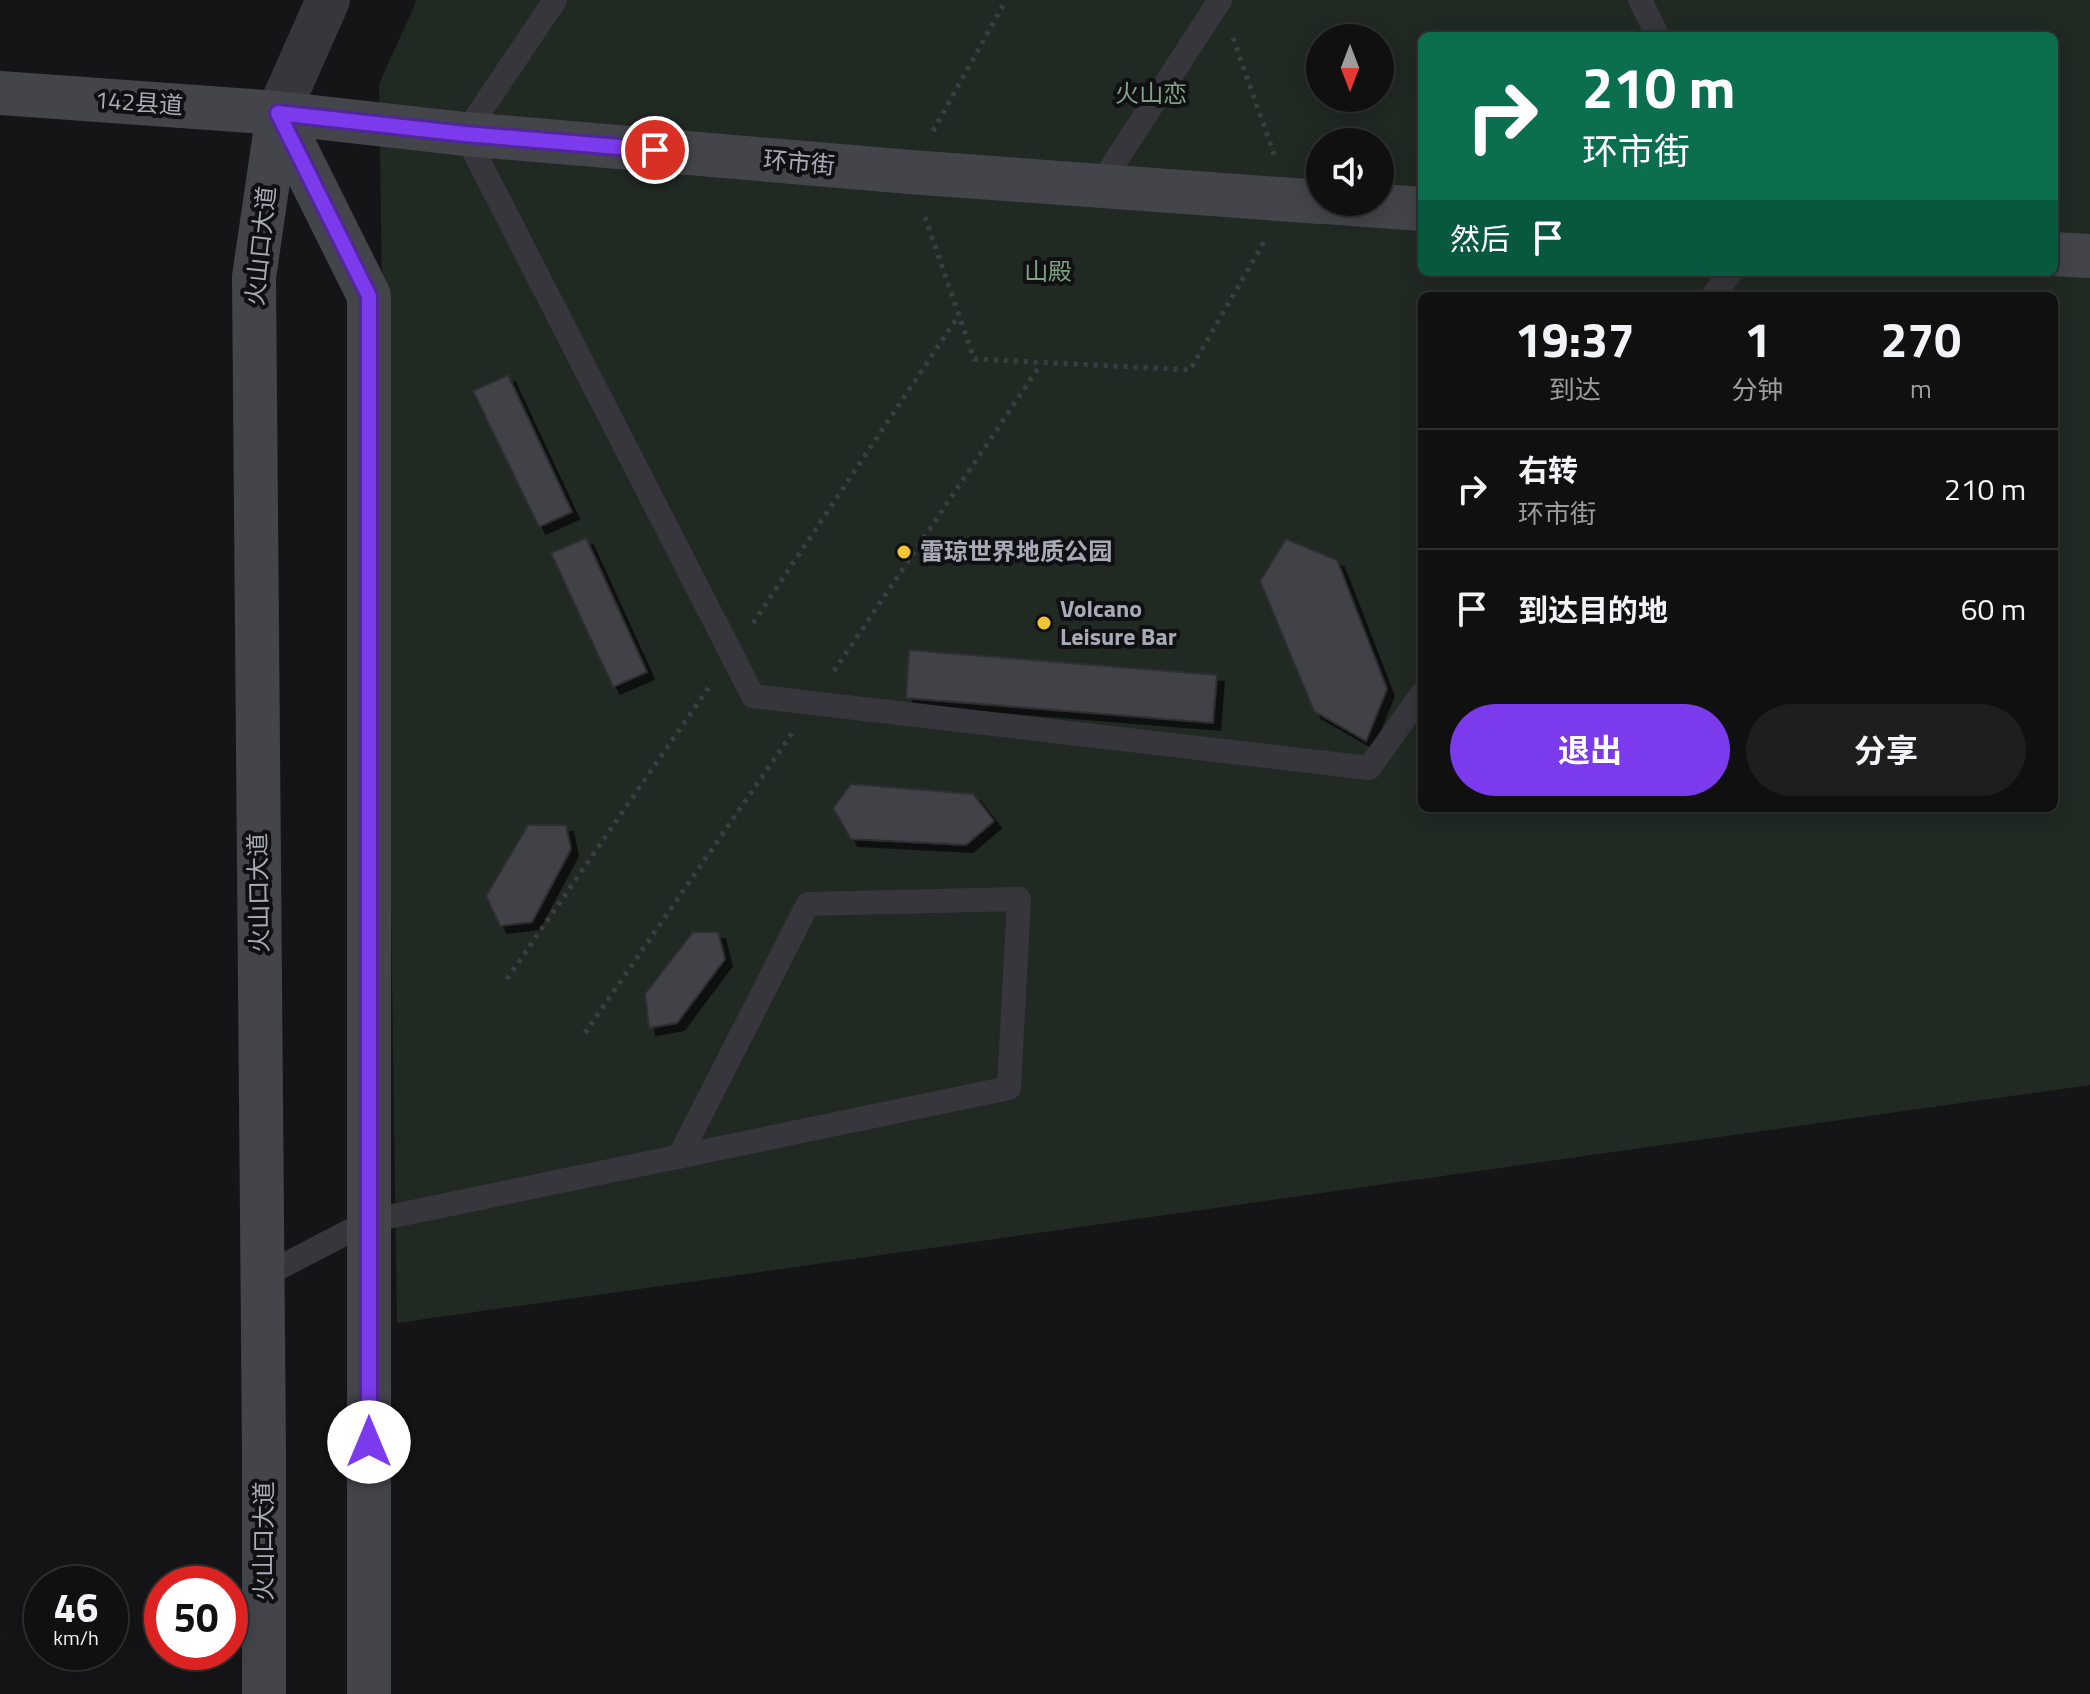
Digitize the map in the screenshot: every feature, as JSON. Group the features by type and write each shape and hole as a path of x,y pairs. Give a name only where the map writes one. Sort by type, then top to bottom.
{"main road":[{"name":"142县道","path":"0,93 278,113"},
{"name":"环市街","path":"278,113 465,134 910,172 1306,201"},
{"name":"火山口大道","path":"278,113 369,296 369,1694"},
{"name":"火山口大道","path":"264,1694 254,277 278,113"},
{"name":"环市街","path":"1394,207 1418,209"},
{"path":"2058,254 2090,256"}],"street":[{"path":"278,113 328,0"}],"lane":[{"path":"555,0 465,134 753,696 1369,768 1418,700"},
{"path":"1100,185 1220,0"},
{"path":"1640,0 1656,32"},
{"path":"275,1270 369,1221 679,1157 1009,1088 1019,899 808,904 679,1157"}],"path":[{"path":"1006,0 910,172 974,359 1190,370 1306,209"},
{"path":"1220,0 1306,188"}],"green space":[{"name":"雷琼世界地质公园","path":"417,0 2090,0 2090,1085 397,1323 379,84"}],"building":[{"path":"508,375 572,512 539,527 473,391"},
{"path":"586,538 647,672 613,687 551,553"},
{"path":"1286,539 1337,560 1387,689 1366,741 1314,711 1260,581"},
{"path":"909,650 1217,675 1213,723 906,698"},
{"path":"851,784 973,794 994,821 966,845 851,839 833,808"},
{"path":"528,825 566,825 571,849 532,922 500,926 486,896"},
{"path":"693,932 718,932 725,959 677,1023 649,1028 645,994"}],"place":[{"name":"雷琼世界地质公园","path":"904,552"},
{"name":"Volcano Leisure Bar","path":"1044,623"}],"route":[{"path":"369,1442 369,296 278,113 465,134 655,150"}],"park label":[{"name":"火山恋","path":"1151,94"},
{"name":"山殿","path":"1048,272"}]}
